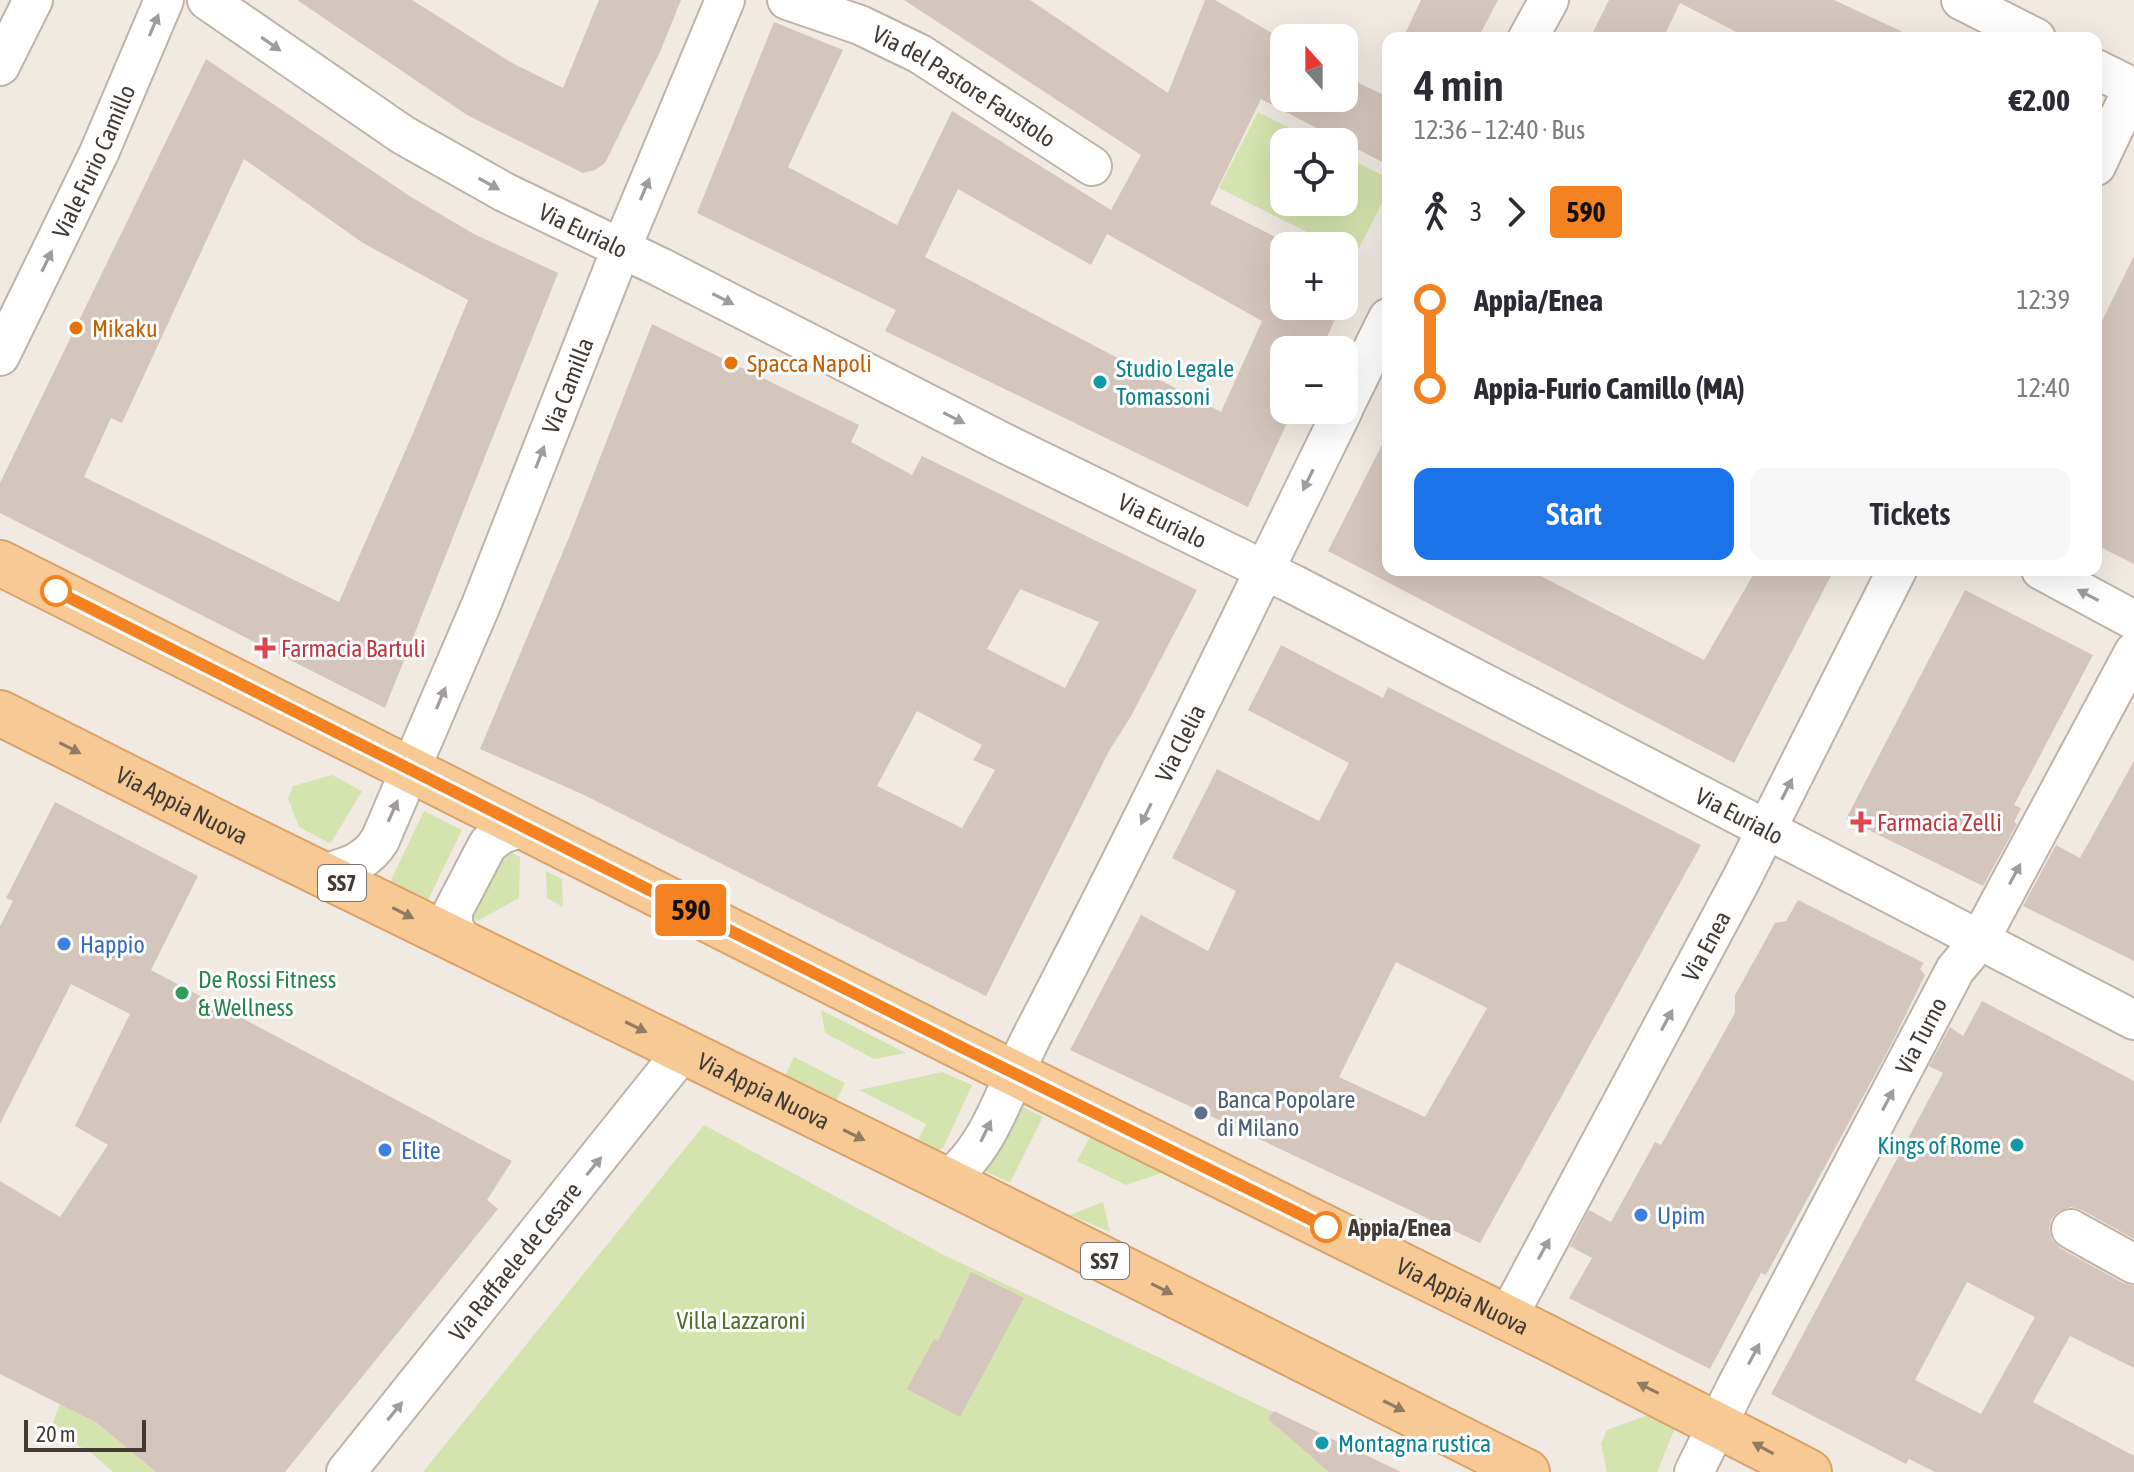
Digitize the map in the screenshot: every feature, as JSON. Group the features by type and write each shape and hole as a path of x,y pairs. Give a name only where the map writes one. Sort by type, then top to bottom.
{"main road":[{"name":"Via Appia Nuova","path":"0,563 1717,1423 1809,1472"},
{"name":"Via Appia Nuova","path":"0,713 946,1180 1527,1472"}],"street":[{"path":"0,66 33,0"},
{"name":"Viale Furio Camillo","path":"0,356 9,328 99,153 164,0"},
{"name":"Via Eurialo","path":"207,0 428,150 504,192 1264,570 2134,1020"},
{"name":"Via Camilla","path":"323,874 357,863 375,847 411,770 511,532 621,249 725,0"},
{"name":"Via del Pastore Faustolo","path":"787,0 860,25 920,54 1092,166"},
{"path":"1531,32 1549,0"},
{"path":"1961,0 2024,32"},
{"path":"2102,72 2134,87 2102,154"},
{"name":"Via Clelia","path":"1358,379 1382,330"},
{"name":"Via Clelia","path":"946,1180 961,1169 976,1151 1127,854 1336,424"},
{"name":"Via Enea","path":"1507,1318 1766,831 1894,576"},
{"path":"2052,576 2134,620"},
{"name":"Via Turno","path":"1694,1472 1955,970 1979,941 2134,652"},
{"path":"462,942 453,925 453,911 488,844 502,834 524,827"},
{"name":"Via Raffaele de Cesare","path":"346,1472 684,1050"},
{"path":"2071,1229 2134,1264"}],"green space":[{"path":"1258,112 1289,128 1270,128 1270,214 1219,188"},
{"path":"1358,163 1382,175 1382,203 1358,250 1358,232 1307,232 1275,216 1358,216"},
{"path":"332,775 362,791 329,843 299,827 288,798 293,786"},
{"path":"424,811 462,830 428,900 390,882"},
{"path":"503,851 520,857 519,898 477,921 471,915"},
{"path":"546,871 562,879 563,907 547,898"},
{"path":"821,1010 906,1053 874,1059 825,1033"},
{"path":"794,1057 845,1083 836,1101 785,1076"},
{"path":"942,1072 972,1085 943,1148 935,1151 917,1142 926,1124 859,1090"},
{"path":"1017,1104 1043,1117 1010,1183 983,1170"},
{"name":"Villa Lazzaroni","path":"704,1125 942,1254 1399,1472 423,1472"},
{"path":"1090,1137 1162,1173 1126,1185 1077,1161"},
{"path":"1103,1202 1110,1232 1070,1215"},
{"path":"60,1404 97,1423 156,1472 113,1472 90,1452 50,1431"},
{"path":"1648,1415 1675,1428 1657,1472 1607,1472 1601,1444 1607,1430"}],"building":[{"path":"297,0 412,0 512,63 563,88 599,0 681,0 660,52 605,163 583,173 467,115"},
{"path":"904,0 1030,0 1168,93 1205,0 1215,0 1270,32 1270,104 1261,99 1210,204 1270,234 1270,320 1335,320 1327,336 1270,336 1270,424 1287,424 1248,507 885,331 896,310 697,213 774,22 843,50 788,167 897,225 952,111 1111,210 1141,155","holes":["958,189 1091,265 1107,234 1262,321 1221,412 925,257"]},
{"path":"1421,0 1498,0 1481,32 1406,32"},
{"path":"1609,0 1834,0 1903,32 1736,32 1680,3 1666,32 1593,32"},
{"path":"206,59 411,197 474,234 558,273 385,708 0,513 0,483","holes":["244,159 363,243 468,300 339,602 84,477 111,418 122,423"]},
{"path":"1358,83 1382,94 1382,162 1358,149 1358,128 1317,128 1286,112 1358,112"},
{"path":"2134,256 2134,564 2102,548 2102,321"},
{"path":"652,324 859,425 851,442 912,475 922,456 1197,590 1130,718 1109,751 986,996 582,794 480,749 570,535","holes":["1020,589 1099,622 1065,688 987,649","917,711 982,745 973,760 995,770 962,828 877,786"]},
{"path":"1382,445 1382,576 1541,576 1704,660 1753,576 1831,576 1734,763 1328,551"},
{"path":"1965,590 2093,655 2014,805 2021,808 2014,822 2017,824 1983,886 1846,819"},
{"path":"1281,645 1383,698 1388,687 1701,845 1480,1243 1070,1050 1141,915 1208,951 1236,891 1172,858 1217,769 1319,821 1349,763 1248,710","holes":["1396,962 1487,1008 1425,1117 1339,1077"]},
{"path":"2134,761 2134,961 2023,906 2056,845 2080,858"},
{"path":"55,802 198,876 151,970 512,1161 487,1200 498,1209 285,1472 156,1472 97,1423 0,1374 0,1181 60,1217 108,1145 75,1126 130,1014 71,984 0,1124 0,926 13,901 6,898"},
{"path":"1798,900 1924,963 1920,969 1925,975 1891,1045 1766,1275 1761,1273 1710,1369 1569,1298 1592,1258 1570,1246 1589,1210 1611,1222 1655,1142 1661,1145 1735,1013 1735,995 1775,923 1786,921"},
{"path":"1982,1001 2134,1081 2134,1239 2071,1207 2059,1211 2051,1219 2049,1229 2052,1240 2060,1248 2134,1286 2134,1368 2070,1336 2033,1402 2134,1456 2134,1472 1935,1472 1909,1459 1906,1464 1771,1394 1943,1073 1929,1066 1950,1027 1963,1036","holes":["1967,1282 2035,1317 1981,1414 1915,1380"]},
{"path":"971,1272 1024,1298 960,1417 907,1389 934,1339 938,1341"},
{"path":"1274,1411 1401,1472 1329,1472 1268,1419"}],"bus line":[{"name":"590","path":"56,591 967,1050 1326,1227"}],"place":[{"name":"Mikaku","path":"76,328"},
{"name":"Spacca Napoli","path":"731,363"},
{"name":"Studio Legale Tomassoni","path":"1100,382"},
{"name":"Farmacia Bartuli","path":"265,648"},
{"name":"Farmacia Zelli","path":"1861,822"},
{"name":"Happio","path":"64,944"},
{"name":"De Rossi Fitness & Wellness","path":"182,993"},
{"name":"Banca Popolare di Milano","path":"1201,1113"},
{"name":"Kings of Rome","path":"2017,1145"},
{"name":"Elite","path":"385,1150"},
{"name":"Upim","path":"1641,1215"},
{"name":"Appia/Enea","path":"1326,1227"},
{"name":"Montagna rustica","path":"1322,1443"}]}
